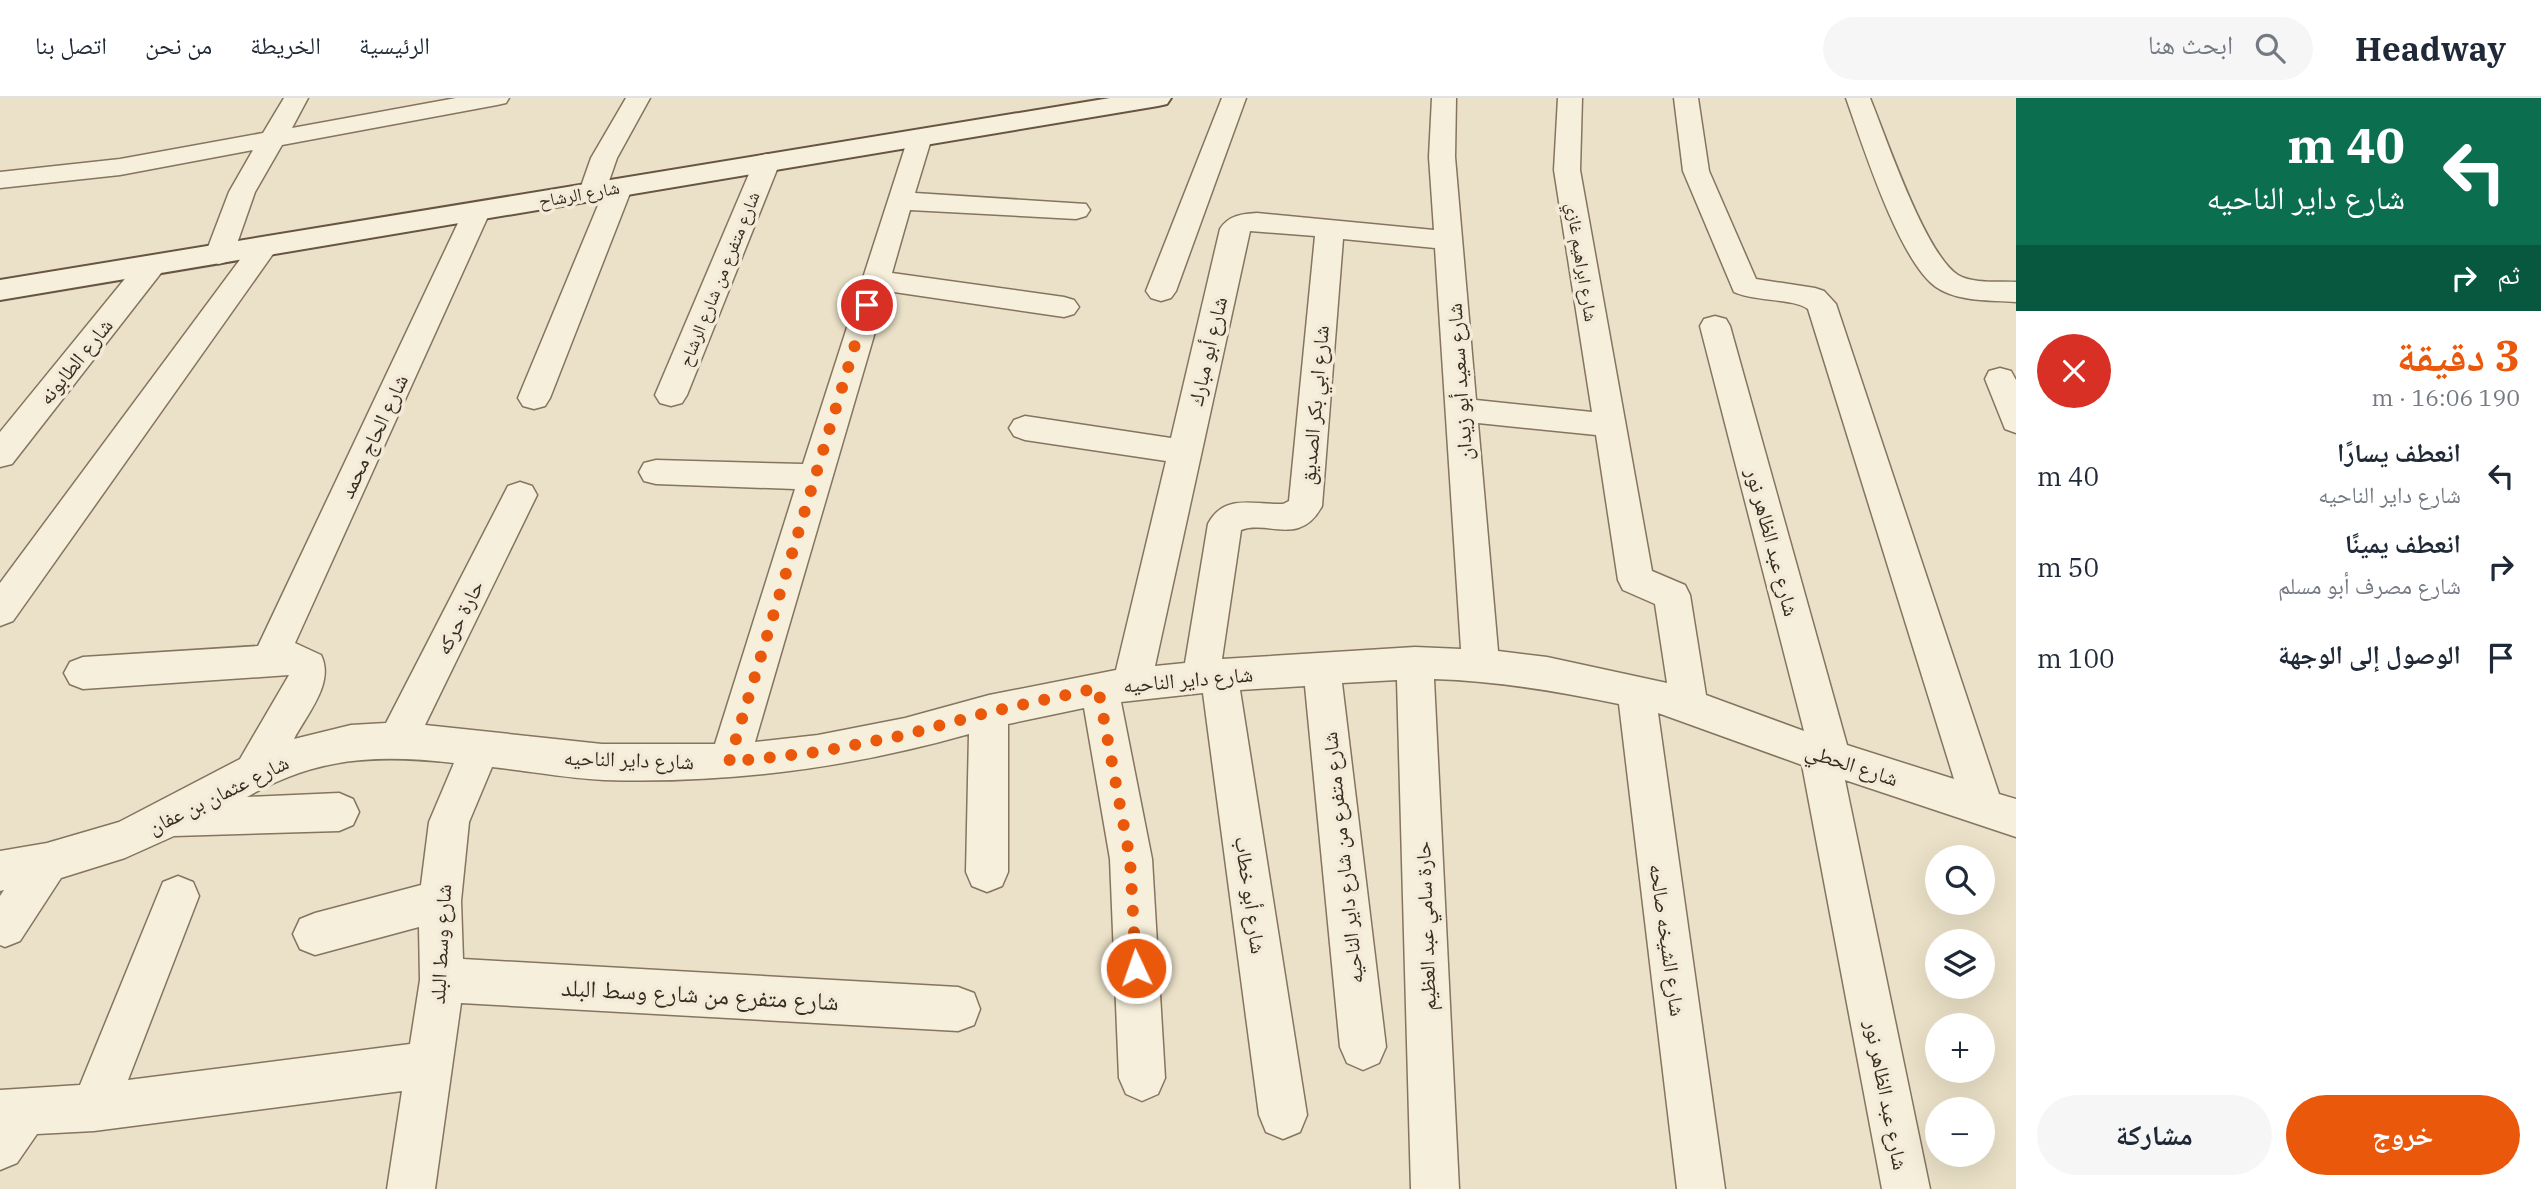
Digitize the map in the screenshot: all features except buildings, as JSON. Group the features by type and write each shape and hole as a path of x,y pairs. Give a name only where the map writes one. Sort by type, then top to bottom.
{"street":[{"path":"219,255 242,192 296,98"},
{"path":"0,180 120,167 497,98"},
{"path":"534,398 605,190 604,158 638,98"},
{"name":"شارع الرشاح","path":"0,290 1158,98"},
{"path":"1161,291 1234,98"},
{"name":"شارع سعيد أبو زيدان","path":"1444,98 1442,157 1481,665"},
{"name":"شارع ابراهيم غازي","path":"1570,98 1567,170 1636,580 1672,595 1689,705"},
{"path":"1686,98 1696,171 1744,285 1758,291 1808,296 1821,304 2000,812"},
{"path":"1858,98 1889,182 1933,268 1948,281 1959,285 2016,292"},
{"path":"729,762 919,137"},
{"name":"شارع متفرع من شارع الرشاح","path":"671,395 767,162"},
{"path":"899,201 1076,210"},
{"name":"شارع الحاج محمد","path":"269,661 476,212"},
{"name":"شارع أبو مبارك","path":"1115,686 1184,452 1234,229 1250,222 1448,240"},
{"name":"شارع ابي بكر الصديق","path":"1210,676 1225,524 1236,515 1285,518 1294,516 1305,506 1330,229"},
{"path":"0,611 263,248"},
{"name":"شارع الطابونه","path":"0,455 151,266"},
{"path":"875,280 1064,307"},
{"name":"شارع عبد الظاهر نور","path":"1715,326 1826,756 1906,1189"},
{"path":"2000,379 2016,421"},
{"path":"1461,410 1609,425"},
{"path":"1025,428 1184,452"},
{"path":"656,472 815,477"},
{"name":"حارة حركه","path":"398,739 520,495"},
{"path":"83,673 295,659 308,666 309,672 254,772"},
{"name":"شارع داير الناحيه","path":"481,746 602,762 729,762 843,747 905,735 989,712 1115,686 1210,676 1415,663 1481,665 1547,673 1689,705"},
{"name":"حارة سامي عبد العظيم","path":"1415,663 1435,1189"},
{"name":"شارع متفرع من شارع داير الناحيه","path":"1322,668 1363,1047"},
{"name":"شارع أبو خطاب","path":"1210,676 1283,1115"},
{"path":"1115,686 1130,859 1142,1078"},
{"name":"شارع الشيخه صالحه","path":"1636,691 1701,1189"},
{"name":"شارع الحطي","path":"1689,705 1826,756 2000,812"},
{"path":"987,872 989,712"},
{"name":"شارع عثمان بن عفان","path":"0,871 47,863 125,839 171,818 254,772 303,753 351,743 398,739 481,746"},
{"name":"شارع وسط البلد","path":"411,1189 442,979 440,901 449,822 481,746"},
{"path":"171,818 339,812"},
{"path":"5,926 47,863"},
{"path":"94,1108 178,896"},
{"path":"315,934 440,901"},
{"name":"شارع متفرع من شارع وسط البلد","path":"442,979 958,1009"},
{"path":"8,1124 94,1108 430,1064"}],"route":[{"path":"867,305 729,762 818,752 905,735 989,712 1098,688 1130,859 1136,968"}]}
